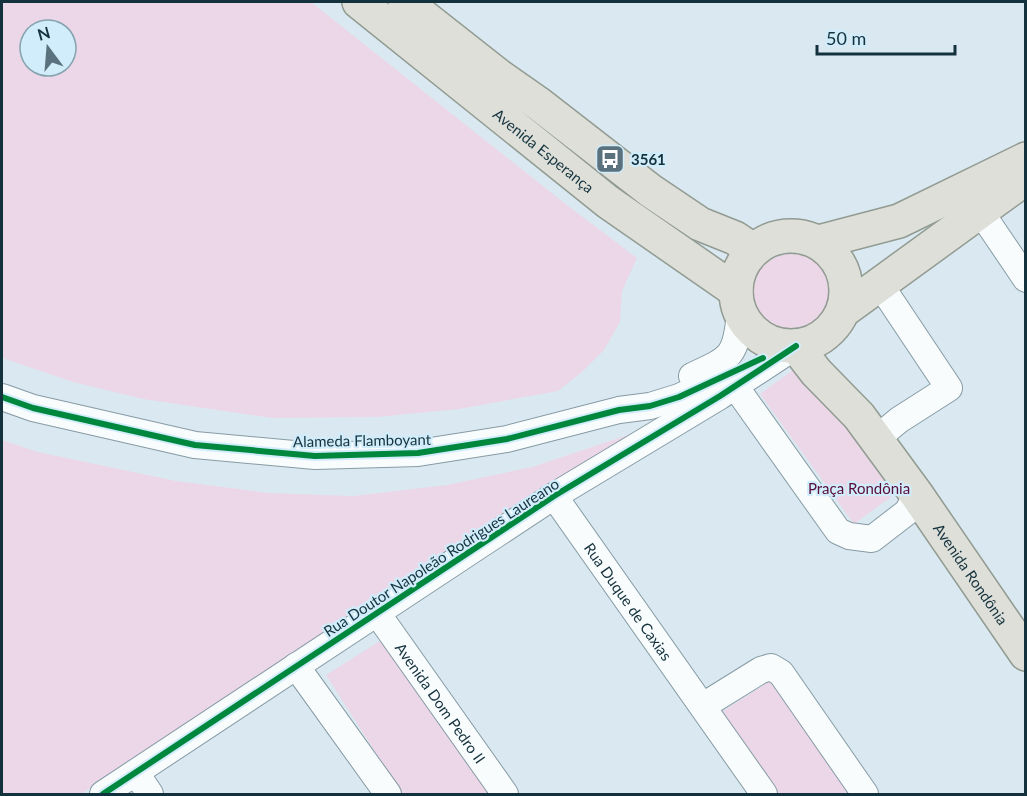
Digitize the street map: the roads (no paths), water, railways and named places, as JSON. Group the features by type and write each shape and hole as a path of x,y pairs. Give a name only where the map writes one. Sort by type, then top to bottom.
{"main road":[{"name":"Avenida Esperança","path":"359,2 608,202 738,302"},
{"name":"Avenida Esperança","path":"405,2 651,191 700,224 735,238 753,250"},
{"path":"819,242 899,221 1026,159"},
{"path":"839,318 847,285 838,260 819,242 796,236 773,238 753,250 740,268 738,302 751,329 766,340 790,346 810,343 823,336 839,318 879,283 1026,178"},
{"name":"Avenida Rondônia","path":"839,318 831,337 831,347 838,367 868,428"},
{"name":"Avenida Rondônia","path":"790,346 868,428 1026,654"}],"street":[{"path":"980,211 1026,279"},
{"path":"868,428 899,420 949,388 879,283"},
{"name":"Alameda Flamboyant","path":"628,408 711,367 730,355 737,341 738,302"},
{"name":"Alameda Flamboyant","path":"2,398 33,408 195,445 315,456 418,453 507,439 628,408 650,406 680,397 790,346"},
{"name":"Rua Doutor Napoleão Rodrigues Laureano","path":"103,795 554,496 735,386 790,346"},
{"path":"735,386 838,531 849,536 872,539 907,512 917,495"},
{"name":"Rua Duque de Caxias","path":"554,496 764,795"},
{"name":"Avenida Dom Pedro II","path":"376,613 503,794"},
{"path":"297,666 388,795"},
{"path":"703,706 761,670 771,667 781,673 865,795"},
{"path":"136,773 150,795"}],"place":[{"name":"3561","path":"610,159"}],"park label":[{"name":"Praça Rondônia","path":"859,488"}]}
